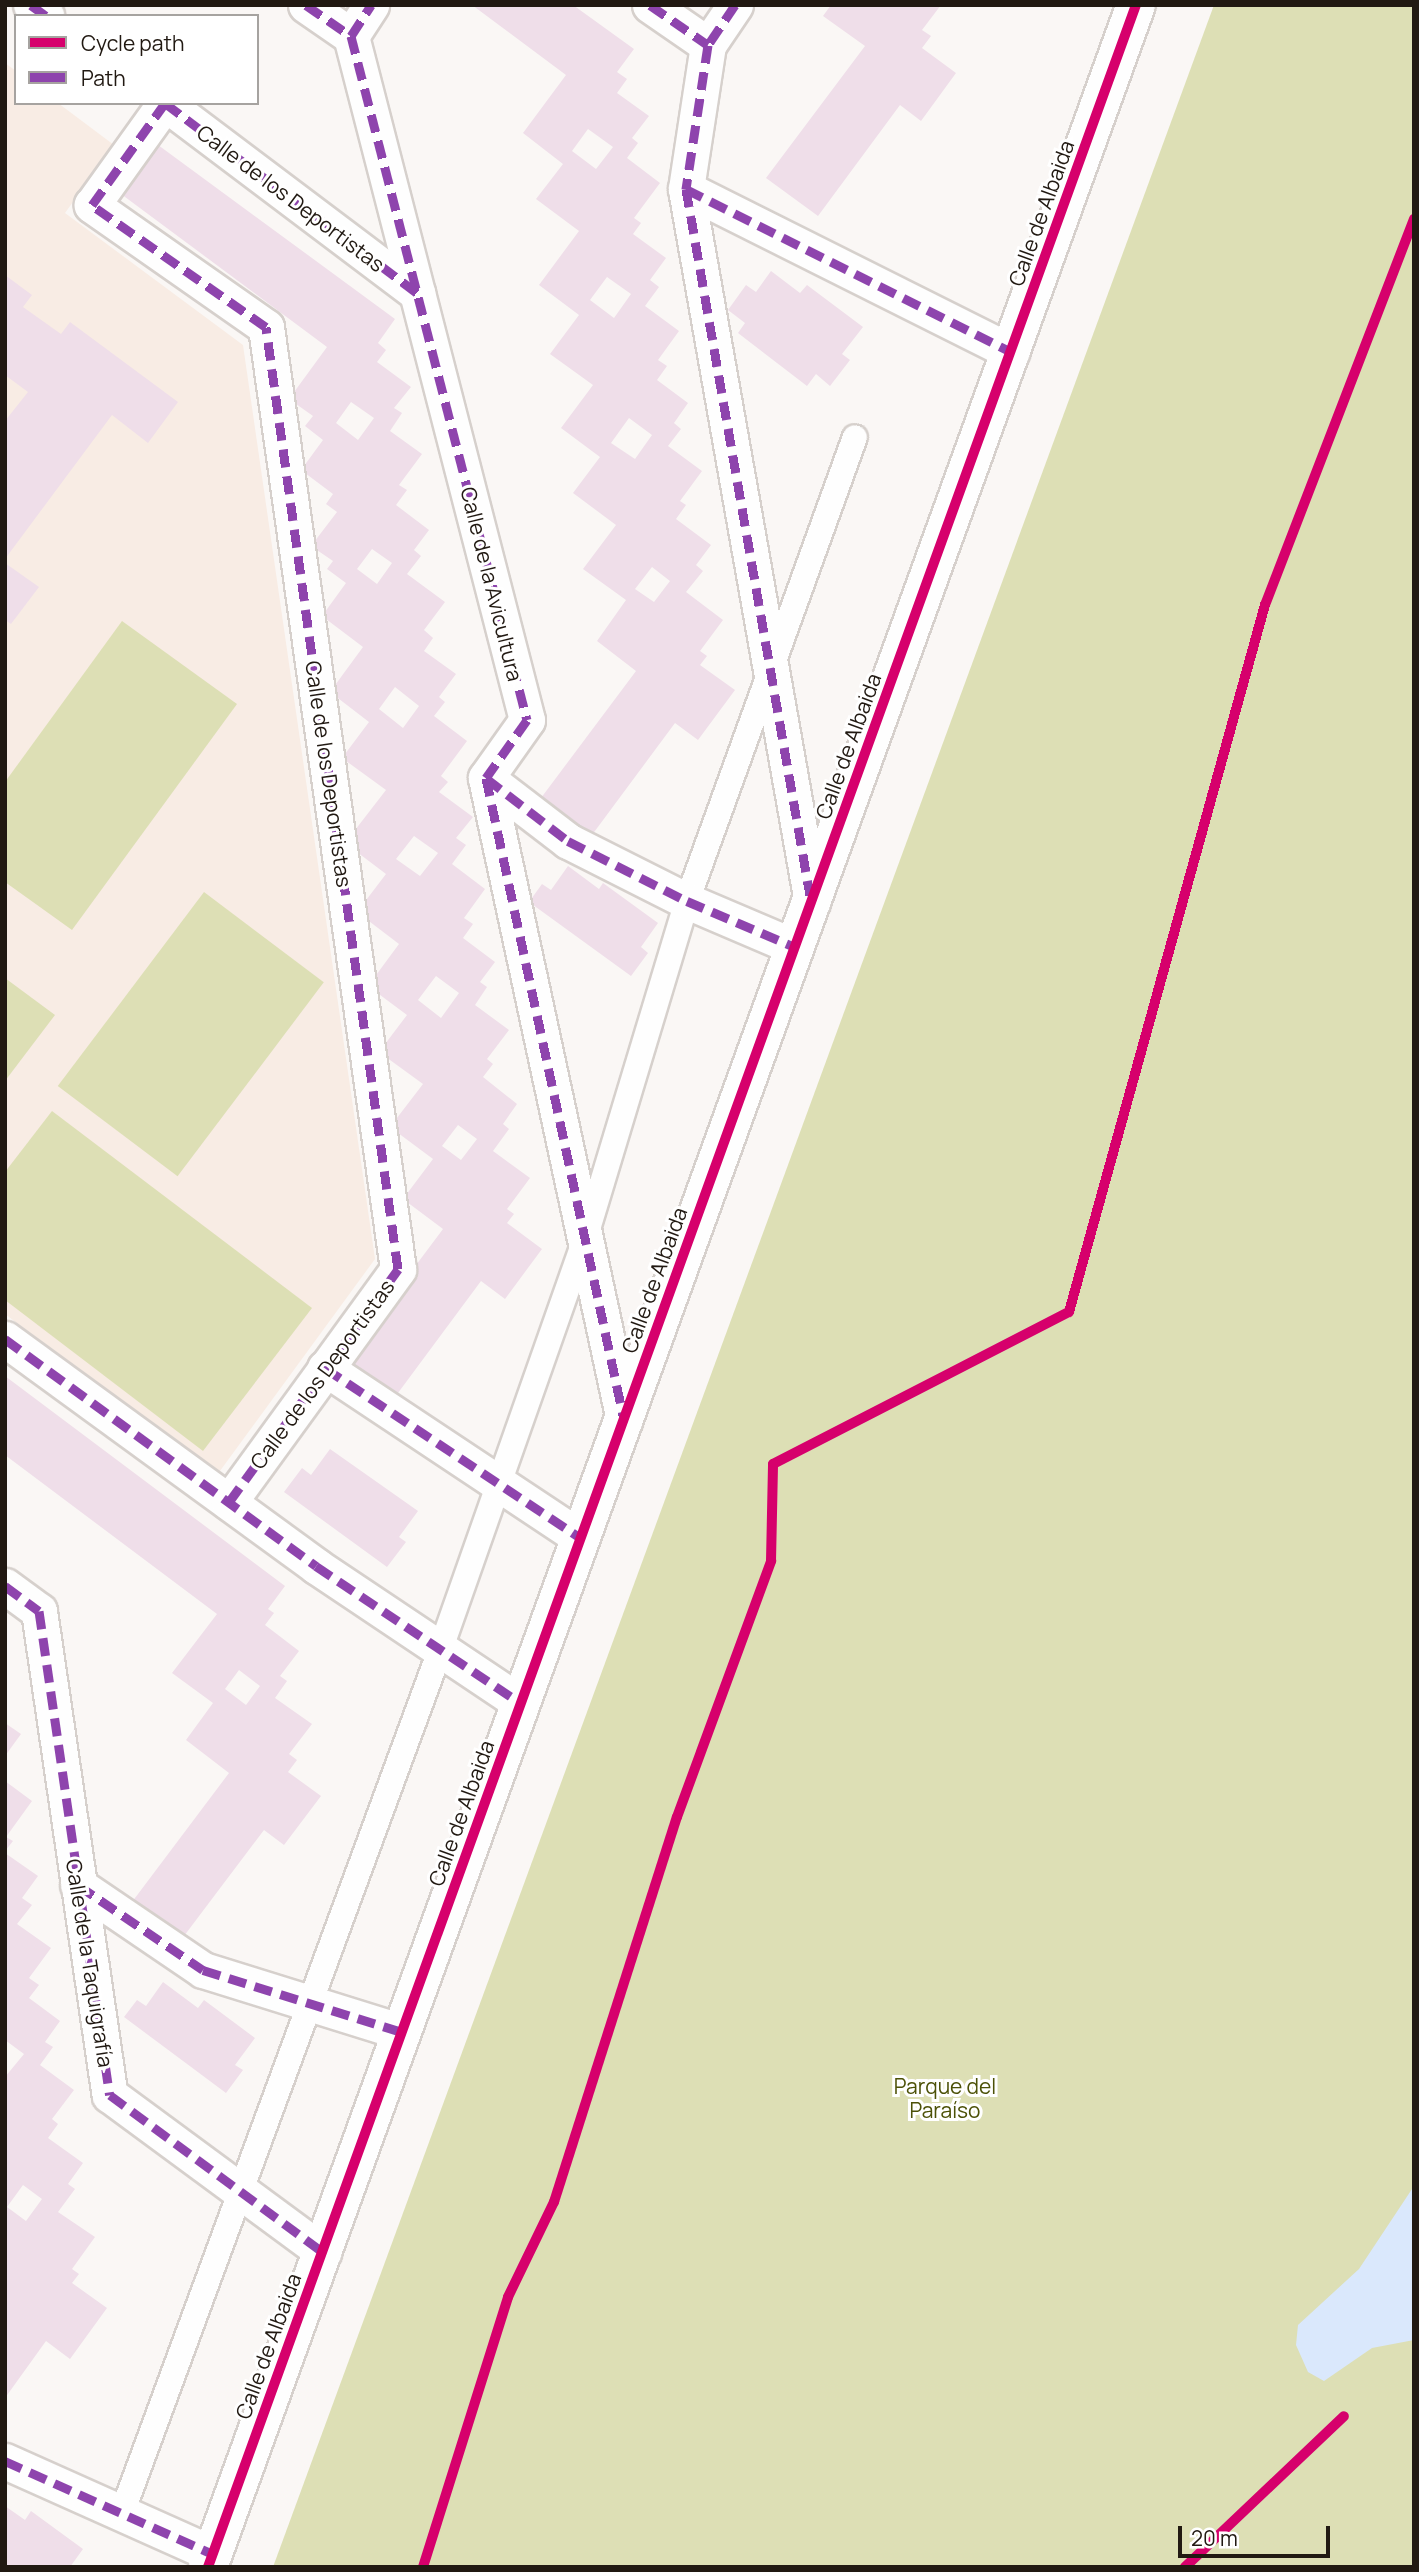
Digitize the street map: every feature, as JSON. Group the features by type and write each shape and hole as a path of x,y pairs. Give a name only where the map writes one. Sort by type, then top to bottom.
{"street":[{"path":"306,5 351,36 371,5"},
{"path":"650,5 708,46"},
{"path":"735,5 708,46 686,189 812,902"},
{"name":"Calle de Albaida","path":"211,2561 1136,5"},
{"name":"Calle de la Avicultura","path":"351,36 527,720 486,778"},
{"name":"Calle de los Deportistas","path":"164,105 92,205 266,327 398,1269 229,1502"},
{"name":"Calle de los Deportistas","path":"168,105 417,293"},
{"path":"686,189 1011,352"},
{"path":"486,778 568,842 687,901 795,947"},
{"path":"486,778 624,1420"},
{"path":"5,1339 229,1502 522,1703"},
{"path":"326,1368 582,1538"},
{"name":"Calle de la Taquigrafía","path":"5,1586 39,1612 110,2095 323,2252"},
{"path":"78,1885 203,1970 402,2032"},
{"path":"5,2461 122,2513 211,2561"}],"lane":[{"path":"122,2513 312,2004 441,1648 585,1239 687,901 855,437"}],"shaded area":[{"path":"5,63 14,70 14,105 61,105 114,145 65,213 243,345 375,1259 217,1475 5,1314"}],"green space":[{"name":"Parque del Paraíso","path":"1214,5 1414,5 1414,2567 273,2567"},
{"path":"122,621 237,704 72,930 5,882 5,782"},
{"path":"204,892 324,982 178,1176 58,1086"},
{"path":"5,978 55,1015 5,1081"},
{"path":"52,1111 312,1308 203,1451 5,1300 5,1172"}],"water":[{"path":"1414,2186 1414,2340 1372,2348 1324,2381 1308,2372 1296,2345 1298,2325 1359,2269"}],"building":[{"path":"472,5 573,5 634,49 617,72 627,79 617,93 649,116 632,138 638,143 627,158 660,183 634,218 641,223 633,234 666,258 650,280 659,287 645,306 679,331 658,360 667,366 657,380 688,403 674,423 681,429 668,446 702,471 680,501 686,505 676,519 711,545 696,565 703,571 686,592 723,620 700,651 707,656 700,665 735,690 698,740 675,723 589,839 538,802 636,671 597,641 626,600 583,569 616,525 573,493 600,457 561,428 593,385 550,354 579,315 539,285 579,231 536,199 563,164 523,133 566,75","holes":["588,129 613,147 596,169 572,151","607,277 631,294 614,318 590,300","629,418 652,435 635,459 611,443","652,567 670,581 654,602 635,589"]},
{"path":"831,5 941,5 922,30 931,36 922,48 956,73 921,121 900,105 818,216 766,178 865,46 823,16"},
{"path":"154,142 395,319 378,343 386,350 377,362 411,387 394,408 402,413 390,431 422,454 399,485 407,490 396,505 429,530 414,550 421,556 407,574 445,602 424,630 433,638 424,651 456,674 439,697 445,702 434,716 467,741 441,776 448,782 439,792 473,817 456,838 466,845 452,864 485,889 464,918 473,924 463,938 495,962 480,982 487,987 475,1005 509,1030 487,1059 493,1064 483,1077 517,1104 503,1124 509,1129 493,1151 530,1178 507,1209 514,1214 507,1223 542,1249 505,1299 481,1281 395,1397 345,1360 443,1229 403,1199 433,1159 390,1127 423,1084 379,1052 407,1015 368,986 399,944 357,912 386,874 345,843 386,790 342,758 369,722 330,692 363,647 322,616 346,583 327,569 333,561 311,546 337,512 326,504 333,494 301,470 323,440 305,426 313,416 289,399 327,347 117,191","holes":["351,402 374,418 358,440 336,423","372,549 392,563 377,584 357,569","395,687 419,706 403,728 379,709","414,836 438,853 420,876 396,859","436,976 459,993 441,1018 418,1000","458,1125 477,1139 461,1160 442,1146"]},
{"path":"771,271 800,293 807,285 863,327 842,354 850,360 830,386 816,374 807,386 738,333 745,323 728,310 746,285 756,292"},
{"path":"5,275 32,295 23,307 61,334 70,322 178,402 148,443 112,415 5,559 5,421 28,392 5,375"},
{"path":"5,563 39,587 11,624 5,620"},
{"path":"568,866 599,889 603,883 658,923 641,947 648,953 631,976 529,902 542,884 551,890"},
{"path":"5,1376 285,1586 268,1609 274,1613 265,1625 299,1651 280,1676 287,1681 275,1698 312,1724 289,1754 297,1760 288,1772 321,1796 284,1845 264,1830 181,1940 132,1902 229,1773 186,1740 213,1703 172,1673 217,1614 5,1455","holes":["239,1670 260,1686 246,1705 225,1689"]},
{"path":"330,1449 418,1511 399,1537 406,1542 387,1567 284,1492 302,1468 311,1475"},
{"path":"5,1723 21,1734 5,1756"},
{"path":"5,1781 32,1801 6,1837 13,1841 5,1851"},
{"path":"5,1853 38,1876 22,1898 32,1905 17,1924 51,1948 29,1978 39,1985 29,1998 60,2021 45,2042 53,2047 40,2065 74,2090 52,2119 58,2124 48,2138 83,2163 68,2184 75,2189 58,2212 95,2237 72,2269 79,2274 72,2283 107,2308 70,2359 46,2341 5,2398 5,2077 24,2054 5,2040","holes":["23,2185 42,2199 26,2221 7,2207"]},
{"path":"163,1982 198,2008 204,2000 255,2038 235,2065 243,2070 226,2093 124,2017 137,2000 146,2006"},
{"path":"5,2506 25,2520 31,2511 83,2549 70,2567 5,2567"}],"marked path":[{"path":"31,5 43,14"},
{"path":"306,5 351,36 371,5"},
{"path":"650,5 708,45"},
{"path":"735,5 708,45 686,189 810,895"},
{"path":"351,36 527,720 486,778 568,841 687,901 795,947"},
{"path":"164,105 92,205 266,327 398,1269 229,1502"},
{"path":"168,105 417,293"},
{"path":"686,189 1011,352"},
{"path":"486,778 623,1415"},
{"path":"5,1339 316,1566 521,1703"},
{"path":"325,1368 581,1538"},
{"path":"5,1586 39,1611 110,2095 323,2252"},
{"path":"78,1885 203,1970 402,2032"},
{"path":"5,2461 213,2554"}],"cycle path":[{"path":"208,2567 1136,5"},
{"path":"423,2567 508,2297 554,2202 677,1817 771,1561 773,1464 1069,1312 1265,605 1414,219"},
{"path":"1185,2567 1344,2416"}]}
